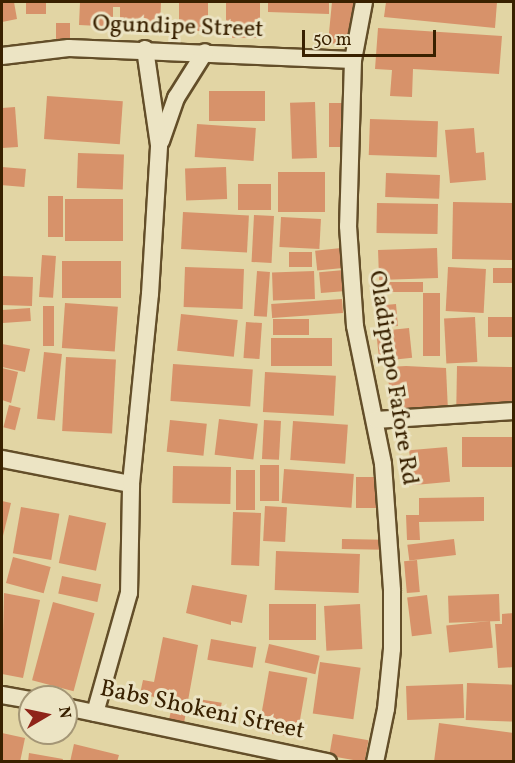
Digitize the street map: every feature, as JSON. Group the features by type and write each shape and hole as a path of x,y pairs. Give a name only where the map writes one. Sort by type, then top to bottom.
{"street":[{"name":"Oladipupo Fafore Rd","path":"364,2 353,60 348,226 355,326 376,420 390,531 392,649 386,709 375,762"},
{"name":"Ogundipe Street","path":"2,56 69,48 145,49 353,60"},
{"path":"95,713 129,593 131,484 150,294 159,145 145,49"},
{"path":"159,145 176,98 205,52"},
{"path":"376,420 513,411"},
{"path":"2,459 131,484"},
{"path":"2,695 18,698"},
{"name":"Babs Shokeni Street","path":"78,709 328,762"}],"building":[{"path":"2,2 14,2 17,19 2,22"},
{"path":"26,2 46,2 46,14 26,14"},
{"path":"80,2 161,2 160,29 79,25","holes":["113,7 120,7 120,21 113,22"]},
{"path":"179,2 208,2 208,31 179,31"},
{"path":"226,2 260,2 260,38 226,38"},
{"path":"268,2 329,2 329,14 268,12"},
{"path":"332,2 356,2 349,45 328,43"},
{"path":"386,2 497,2 495,28 384,17"},
{"path":"56,23 70,23 70,42 56,42"},
{"path":"378,28 502,36 499,74 413,69 412,97 390,96 392,70 375,69"},
{"path":"209,91 265,91 265,121 209,121"},
{"path":"47,96 123,101 120,144 44,139"},
{"path":"315,102 317,158 292,159 290,103"},
{"path":"329,103 343,103 343,147 329,147"},
{"path":"15,107 18,147 2,148 2,108"},
{"path":"370,119 438,121 437,157 369,155"},
{"path":"197,124 256,128 254,161 195,157"},
{"path":"474,128 476,153 484,152 486,180 450,183 445,130"},
{"path":"78,153 124,155 123,190 77,188"},
{"path":"2,167 26,169 24,187 2,185"},
{"path":"226,167 227,199 186,200 185,168"},
{"path":"278,172 325,172 325,212 278,212"},
{"path":"386,173 440,175 439,199 385,197"},
{"path":"238,184 271,184 271,210 238,210"},
{"path":"48,196 63,196 63,237 48,237"},
{"path":"65,199 123,199 123,241 65,241"},
{"path":"453,202 514,203 513,260 452,259"},
{"path":"377,203 438,204 437,234 376,233"},
{"path":"183,212 249,215 247,252 181,249"},
{"path":"254,215 274,216 272,263 252,262"},
{"path":"281,217 321,219 319,249 279,247"},
{"path":"341,248 343,268 317,271 315,251"},
{"path":"437,248 438,278 379,280 378,250"},
{"path":"289,252 312,252 312,267 289,267"},
{"path":"42,255 56,256 53,298 39,297"},
{"path":"62,261 121,261 121,298 62,298"},
{"path":"185,267 244,269 243,309 184,307"},
{"path":"448,267 486,269 484,313 446,311"},
{"path":"493,268 514,268 514,283 493,283"},
{"path":"344,270 346,291 321,293 319,272"},
{"path":"257,271 270,272 267,317 254,316"},
{"path":"314,271 315,299 273,300 272,272"},
{"path":"2,276 33,277 32,306 2,305"},
{"path":"373,282 423,282 423,292 373,292"},
{"path":"423,293 440,293 440,356 423,356"},
{"path":"342,299 343,313 272,318 271,304"},
{"path":"65,303 118,307 115,352 62,348"},
{"path":"396,304 398,326 379,328 377,306"},
{"path":"43,306 54,306 54,346 43,346"},
{"path":"30,308 31,321 3,323 2,310"},
{"path":"181,314 238,320 234,357 177,351"},
{"path":"475,317 477,362 446,364 444,319"},
{"path":"488,317 514,317 514,337 488,337"},
{"path":"273,319 309,319 309,335 273,335"},
{"path":"246,322 262,323 259,359 243,358"},
{"path":"409,328 412,358 379,361 376,331"},
{"path":"271,338 332,338 332,366 271,366"},
{"path":"2,344 30,349 25,372 2,367"},
{"path":"44,352 62,354 55,421 37,419"},
{"path":"66,357 116,360 112,434 62,431"},
{"path":"173,364 253,370 250,406 170,401"},
{"path":"457,366 514,367 513,406 456,405"},
{"path":"388,367 446,368 448,411 390,413"},
{"path":"2,368 18,372 11,403 2,400"},
{"path":"265,372 336,376 334,416 263,412"},
{"path":"9,405 21,408 15,430 3,427"},
{"path":"219,419 258,424 253,459 215,455"},
{"path":"170,420 207,424 203,456 167,452"},
{"path":"264,420 281,421 279,460 262,459"},
{"path":"293,421 348,425 345,464 290,460"},
{"path":"462,437 514,437 514,467 462,467"},
{"path":"447,447 450,482 412,485 409,450"},
{"path":"260,465 279,465 279,501 260,501"},
{"path":"173,466 231,467 230,504 172,503"},
{"path":"284,469 354,474 351,508 282,503"},
{"path":"236,470 255,470 255,510 236,510"},
{"path":"356,477 376,477 376,508 356,508"},
{"path":"484,497 484,521 419,522 420,540 407,540 406,515 419,515 419,498"},
{"path":"2,501 11,503 2,540"},
{"path":"265,506 287,507 285,542 263,541"},
{"path":"21,507 59,514 51,560 13,553"},
{"path":"233,512 261,513 259,566 231,565"},
{"path":"69,515 106,523 96,571 59,563"},
{"path":"342,539 383,540 383,550 342,549"},
{"path":"454,539 456,555 409,561 407,545"},
{"path":"276,551 360,554 359,593 275,590"},
{"path":"13,557 51,567 44,593 6,583"},
{"path":"417,560 420,592 407,593 404,561"},
{"path":"62,576 101,584 97,602 58,594"},
{"path":"192,585 247,595 242,623 231,621 231,625 186,613"},
{"path":"4,593 40,600 23,678 2,674"},
{"path":"499,594 500,621 449,623 448,596"},
{"path":"427,595 432,634 412,636 407,597"},
{"path":"53,602 95,613 75,685 50,685 32,680"},
{"path":"269,604 316,604 316,640 269,640"},
{"path":"360,604 362,649 326,651 324,606"},
{"path":"514,613 514,667 498,668 495,624 502,624 502,614"},
{"path":"490,621 493,648 449,652 446,626"},
{"path":"163,637 198,645 184,723 169,720 173,701 140,694 143,680 154,682"},
{"path":"211,639 256,647 253,668 207,660"},
{"path":"269,644 320,656 315,674 265,663"},
{"path":"320,662 361,668 353,719 313,713"},
{"path":"269,671 307,678 297,738 258,731"},
{"path":"467,683 514,685 513,722 466,720"},
{"path":"463,684 464,718 407,720 406,686"},
{"path":"198,699 222,703 220,715 196,711"},
{"path":"439,723 514,733 514,762 434,762"},
{"path":"2,733 18,736 18,745 24,745 20,762 2,762"},
{"path":"333,734 368,740 365,762 329,756"},
{"path":"74,745 119,755 117,762 70,762"},
{"path":"29,753 63,759 62,762 28,762"}]}
